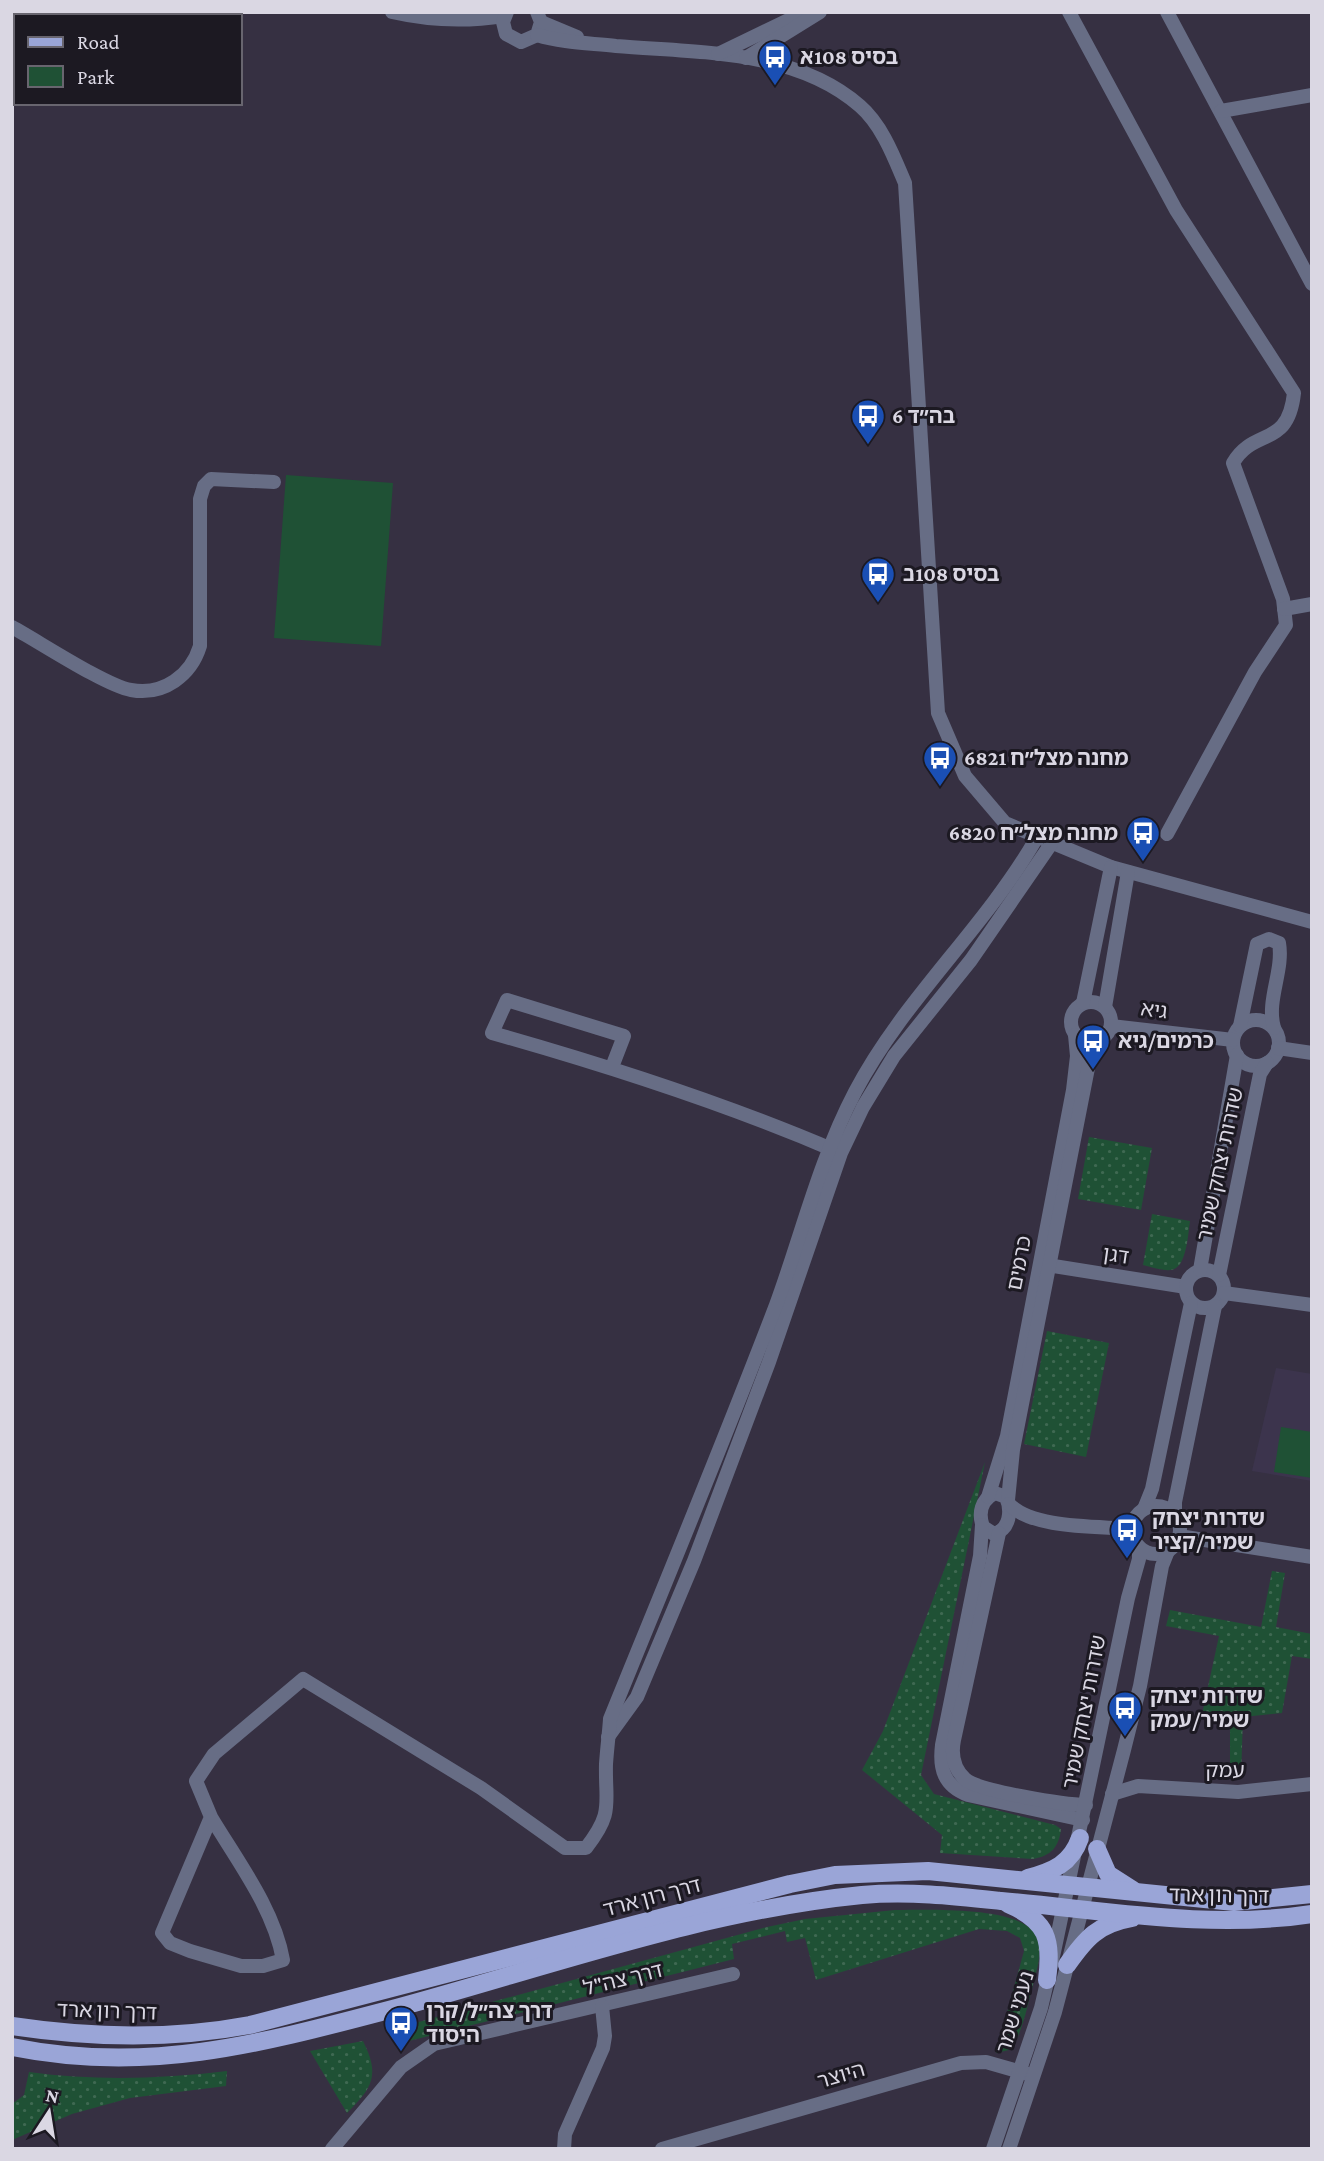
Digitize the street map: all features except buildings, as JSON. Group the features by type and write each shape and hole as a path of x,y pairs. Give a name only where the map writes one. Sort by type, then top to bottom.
{"main road":[{"path":"1020,1880 1061,1866 1076,1848 1082,1829"},
{"path":"1097,1849 1108,1874 1140,1893"},
{"name":"דרך רון ארד","path":"12,2026 112,2037 213,2032 250,2025 801,1882 846,1874 928,1871 1234,1902 1312,1894"},
{"name":"דרך רון ארד","path":"12,2047 85,2057 188,2056 261,2044 758,1912 861,1895 905,1892 1223,1921 1278,1919 1312,1914"},
{"path":"998,1900 1023,1910 1045,1932 1051,1948 1047,1980"},
{"path":"1067,1965 1092,1932 1111,1922 1144,1915"}],"street":[{"path":"393,12 426,20 464,22 506,34 521,42 539,23 609,45 746,58 814,75 861,107 888,143 905,183 938,713 965,776 1005,823 1036,839 1111,867 1312,922"},
{"path":"716,55 805,12"},
{"path":"746,58 820,12"},
{"path":"1069,12 1176,210 1294,393 1292,413 1278,433 1241,449 1233,463 1284,609 1286,625 1255,673 1167,834"},
{"path":"1167,12 1312,284"},
{"path":"464,22 505,14 506,34"},
{"path":"1221,111 1312,95"},
{"path":"12,627 131,690 156,689 180,680 195,663 200,646 200,499 204,486 211,479 274,482"},
{"path":"1284,609 1312,604"},
{"path":"211,1818 162,1933 170,1943 241,1966 282,1960 280,1945 260,1899 211,1818 196,1781 214,1754 303,1679 481,1788 565,1848 586,1848 601,1829 609,1804 606,1766 610,1718 777,1302 855,1092 884,1041 1017,872 1036,839"},
{"path":"835,1150 894,1056 971,960 1051,844"},
{"path":"1111,867 1083,1003 1072,1015 1071,1026 1075,1035 1088,1042 1100,1040 1111,1026 1105,1007 1116,927 1128,872"},
{"path":"1269,939 1279,943 1281,954 1272,1006 1279,1048 1267,1063 1247,1064 1237,1055 1233,1040 1240,1026 1257,944 1269,939"},
{"path":"612,1066 624,1036 507,1000 492,1033 612,1066 699,1096 835,1150"},
{"path":"1083,1003 1095,1002 1105,1007"},
{"path":"1240,1026 1257,1020 1274,1028"},
{"name":"גיא","path":"1111,1026 1233,1040"},
{"name":"כרמים","path":"1008,1502 1013,1450 1073,1090 1077,1056 1075,1035"},
{"name":"כרמים","path":"988,1497 1007,1436 1090,1058 1100,1040"},
{"path":"1279,1048 1312,1053"},
{"name":"שדרות יצחק שמיר","path":"1200,1270 1237,1055"},
{"name":"שדרות יצחק שמיר","path":"1219,1275 1261,1074 1267,1063"},
{"name":"דגן","path":"1045,1265 1186,1287"},
{"path":"1200,1270 1210,1270 1219,1275 1224,1293 1215,1306 1175,1502 1179,1536 1168,1551 1156,1554 1139,1547 1132,1529 1152,1489 1191,1303 1186,1287 1190,1277 1200,1270"},
{"path":"1224,1293 1312,1306"},
{"path":"1191,1303 1200,1308 1215,1306"},
{"path":"1082,1829 968,1796 953,1787 942,1772 942,1745 980,1556 981,1510 988,1497 999,1494 1025,1516 1045,1521 1132,1529"},
{"path":"1008,1502 1008,1519 1000,1531 954,1740 954,1764 965,1779 981,1787 1086,1805"},
{"path":"1144,1509 1164,1508 1175,1516"},
{"path":"982,1525 989,1533 1045,1521"},
{"path":"1179,1536 1312,1556"},
{"name":"שדרות יצחק שמיר","path":"1078,1887 1086,1805 1128,1598 1139,1559 1139,1547"},
{"name":"שדרות יצחק שמיר","path":"1078,1887 1097,1849 1121,1764 1140,1686 1162,1566 1168,1551"},
{"path":"1121,1764 1138,1786"},
{"name":"עמק","path":"1112,1794 1138,1786 1238,1792 1312,1784"},
{"name":"נעמי שמר","path":"993,2149 1078,1887"},
{"name":"נעמי שמר","path":"1009,2149 1067,1965 1072,1907"},
{"name":"דרך צה\"ל","path":"332,2149 401,2067 434,2045 733,1974"},
{"path":"564,2149 565,2134 603,2048 606,2036 602,2006"},
{"name":"היוצר","path":"662,2149 945,2067 986,2062 1019,2070 1033,2077"}],"shaded area":[{"path":"1276,1368 1312,1374 1312,1481 1252,1471"}],"green space":[{"path":"12,12 59,12 14,14 12,89"},
{"path":"286,475 393,483 381,646 274,638"},
{"path":"1089,1137 1152,1148 1141,1210 1078,1199"},
{"path":"1152,1214 1190,1221 1184,1257 1176,1268 1171,1270 1143,1265"},
{"path":"1047,1331 1109,1343 1086,1457 1024,1444"},
{"path":"1281,1427 1312,1432 1312,1478 1274,1472"},
{"path":"985,1462 921,1775 934,1794 1055,1825 1061,1829 1053,1850 1045,1856 1033,1859 940,1853 942,1835 862,1770 883,1731"},
{"path":"1272,1571 1285,1573 1276,1627 1312,1634 1312,1659 1292,1656 1282,1713 1243,1717 1241,1777 1230,1779 1230,1720 1201,1719 1219,1636 1166,1626 1170,1610 1261,1627"},
{"path":"895,1910 988,1913 1022,1923 1033,1931 1039,1944 1038,1967 1021,2029 1009,2050 996,2053 1024,1951 1020,1938 1007,1931 979,1929 816,1980 805,1938 787,1942 785,1931 732,1944 734,1959 409,2041 401,2039 393,2029 767,1927 805,1919"},
{"path":"363,2041 371,2063 371,2080 363,2096 347,2113 310,2051"},
{"path":"227,2071 226,2086 130,2098 72,2114 12,2140 12,2104 24,2095 29,2072 128,2078"}],"place":[{"name":"בסיס 108א","path":"775,87"},
{"name":"בה״ד 6","path":"868,446"},
{"name":"בסיס 108ב","path":"878,604"},
{"name":"מחנה מצל״ח 6821","path":"940,788"},
{"name":"מחנה מצל״ח 6820","path":"1143,863"},
{"name":"כרמים/גיא","path":"1093,1071"},
{"name":"שדרות יצחק שמיר/קציר","path":"1127,1560"},
{"name":"שדרות יצחק שמיר/עמק","path":"1125,1738"},
{"name":"דרך צה״ל/קרן היסוד","path":"401,2053"}]}
